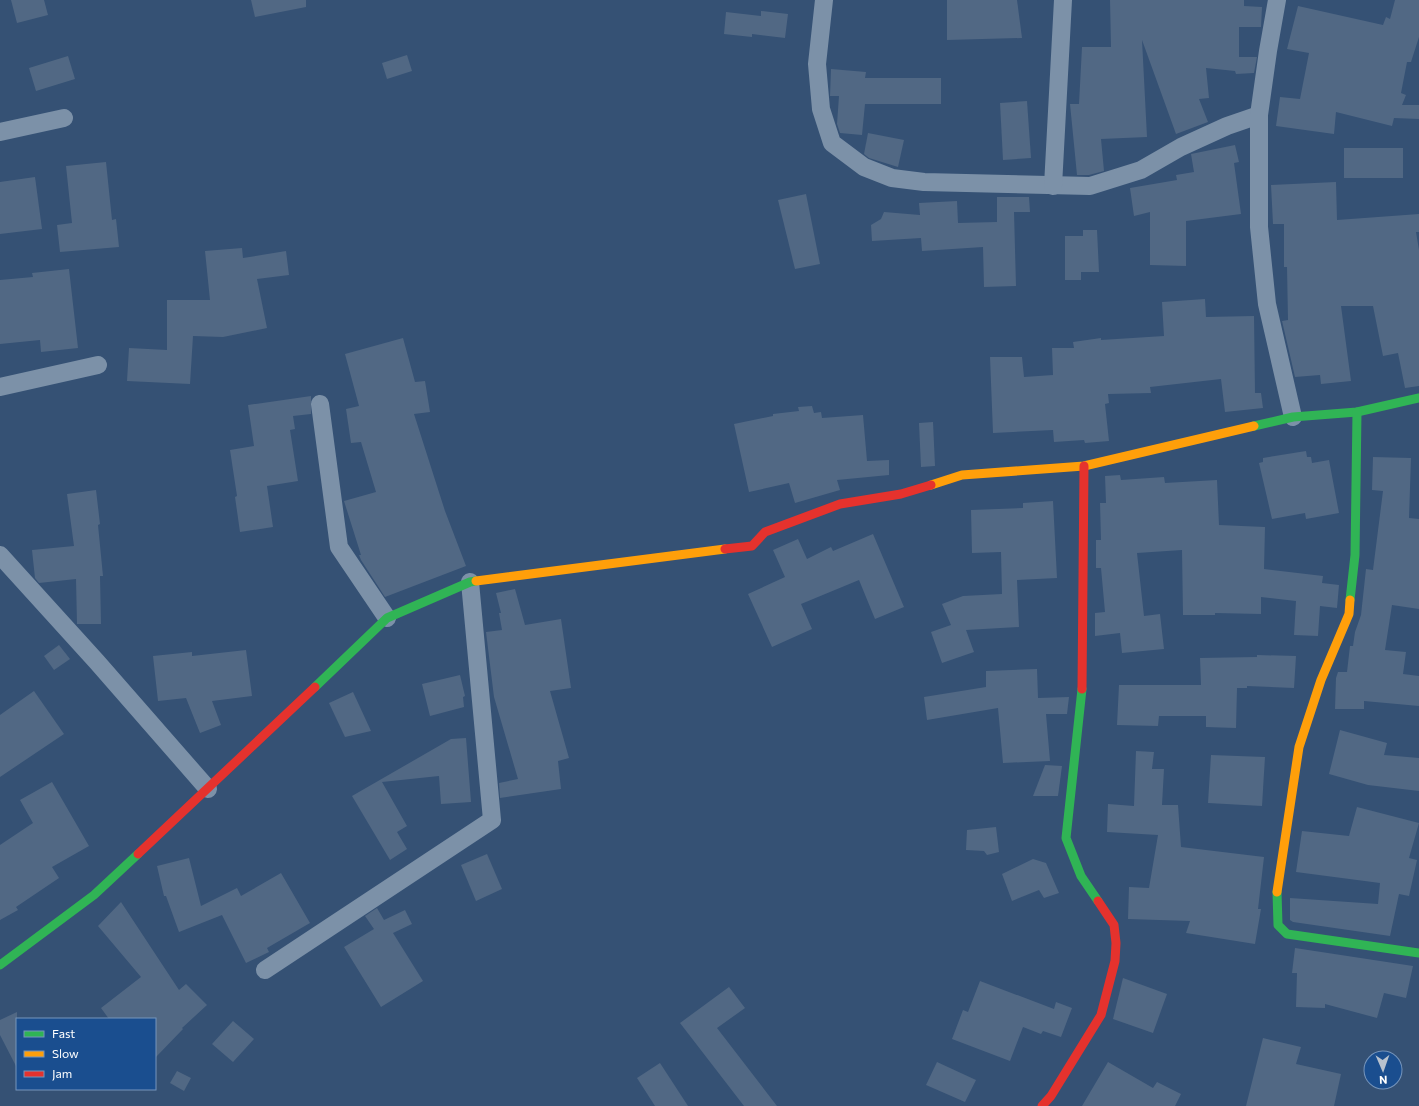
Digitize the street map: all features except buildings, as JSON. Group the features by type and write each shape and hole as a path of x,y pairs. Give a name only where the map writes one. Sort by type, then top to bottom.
{"street":[{"path":"824,0 817,64 820,109 832,143 864,167 892,178 924,182 1090,186 1117,179 1141,170 1181,147 1227,126 1260,115"},
{"path":"1053,186 1063,0"},
{"path":"1277,0 1268,51 1260,115 1259,227 1267,304 1293,417"},
{"path":"0,132 64,118"},
{"path":"0,387 98,365"},
{"path":"0,965 94,895 208,790 387,618 470,582 752,546 765,532 840,504 901,494 962,475 1084,466 1293,417 1357,412 1419,398"},
{"path":"320,404 339,547 387,618"},
{"path":"1357,412 1355,555 1349,614 1321,680 1299,747 1277,889 1278,926 1287,934 1419,953"},
{"path":"1042,1106 1052,1096 1101,1015 1115,961 1116,943 1114,926 1081,876 1066,838 1082,696 1084,466"},
{"path":"0,555 97,662 208,790"},
{"path":"265,970 492,820 470,582"}],"traffic: fast":[{"path":"1254,426 1293,417 1357,412 1419,398"},
{"path":"1350,600 1355,555 1357,412"},
{"path":"315,687 387,618 470,582 476,581"},
{"path":"1082,689 1066,838 1081,876 1098,901"},
{"path":"0,965 94,895 138,854"},
{"path":"1277,892 1278,925 1287,934 1419,953"}],"traffic: slow":[{"path":"931,485 962,475 1084,466 1254,426"},
{"path":"476,581 725,549"},
{"path":"1277,892 1299,747 1321,680 1349,614 1350,600"}],"traffic: jam":[{"path":"1082,689 1084,466"},
{"path":"725,549 752,546 765,532 840,504 901,494 931,485"},
{"path":"138,854 315,687"},
{"path":"1042,1106 1051,1096 1101,1015 1115,961 1116,943 1114,925 1098,901"}]}
